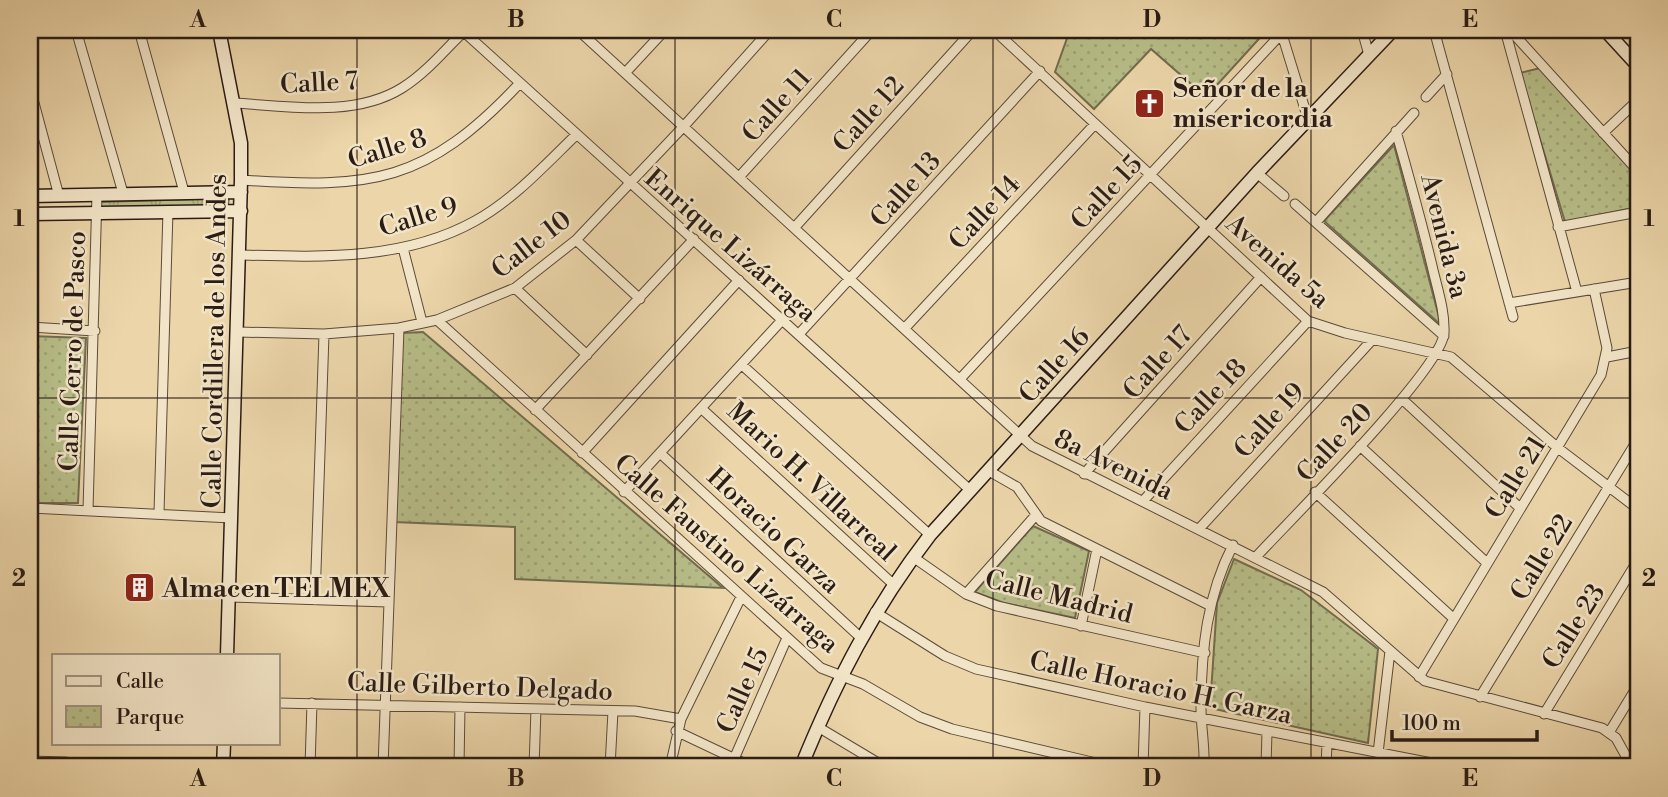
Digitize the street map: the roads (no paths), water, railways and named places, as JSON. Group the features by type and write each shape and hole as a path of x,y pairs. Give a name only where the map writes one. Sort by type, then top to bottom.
{"street":[{"path":"76,30 123,193"},
{"path":"139,30 184,192"},
{"name":"Calle Cordillera de los Andes","path":"219,30 241,143 238,332 227,654"},
{"path":"254,30 347,30"},
{"name":"8a Avenida","path":"578,30 685,125 1020,437 1084,474 1233,545 1322,592 1419,677 1432,685 1610,731"},
{"path":"626,72 665,30"},
{"name":"Calle 10","path":"238,332 324,334 399,328 437,320 516,288 576,240 771,30"},
{"name":"Calle 11","path":"740,176 872,30"},
{"name":"Calle 12","path":"795,227 973,30"},
{"name":"Avenida 5a","path":"994,30 1308,321 1372,340 1437,352 1464,365 1558,448 1638,509"},
{"path":"1362,30 1369,55"},
{"name":"Calle 16","path":"801,767 860,637 893,584 930,535 1257,173 1393,30"},
{"path":"1434,30 1513,317"},
{"path":"1507,30 1638,172"},
{"path":"1507,30 1577,292"},
{"path":"1605,30 1638,66"},
{"name":"Calle 7","path":"234,103 342,106 387,96 417,76 465,31"},
{"name":"Enrique Lizárraga","path":"465,31 519,85 740,280 970,490"},
{"path":"1281,32 1308,119"},
{"name":"Calle 15","path":"960,379 1281,32"},
{"name":"Calle 13","path":"799,334 1040,71"},
{"path":"1426,97 1447,74"},
{"name":"Calle 8","path":"241,186 344,183 376,178 406,169 451,148 519,85"},
{"path":"30,88 60,195"},
{"path":"1603,133 1638,100"},
{"path":"1317,221 1414,113"},
{"name":"Calle 14","path":"905,328 1094,124"},
{"name":"Avenida 3a","path":"1396,131 1443,310 1444,336 1437,352"},
{"name":"Calle 9","path":"240,255 309,256 403,248 450,232 489,212 576,135"},
{"path":"1257,173 1284,196"},
{"path":"30,197 184,192 241,186"},
{"name":"Calle Cerro de Pasco","path":"88,510 97,194"},
{"path":"1295,204 1444,336"},
{"path":"30,214 240,211"},
{"path":"159,513 168,212"},
{"path":"1558,227 1638,212"},
{"path":"535,410 694,239"},
{"path":"576,240 640,299"},
{"path":"403,248 422,322"},
{"name":"Calle 17","path":"1084,474 1261,277"},
{"path":"582,453 740,280"},
{"path":"1509,303 1638,282"},
{"path":"516,288 587,355"},
{"path":"1594,289 1607,357 1638,351"},
{"path":"624,492 783,319"},
{"name":"Calle Faustino Lizárraga","path":"437,320 815,663 863,684 920,717 962,733 1113,767"},
{"name":"Calle 18","path":"1143,501 1308,321"},
{"path":"30,327 95,331"},
{"path":"383,767 399,328"},
{"path":"315,600 324,334"},
{"name":"Calle 19","path":"1199,529 1372,340"},
{"name":"Calle 20","path":"1256,557 1402,399 1437,352"},
{"name":"Calle 21","path":"1419,677 1601,376 1607,357"},
{"path":"742,365 930,535"},
{"path":"1402,399 1520,508"},
{"name":"Mario H. Villarreal","path":"702,409 893,584"},
{"name":"Calle 22","path":"1480,697 1638,439"},
{"path":"1360,446 1487,563"},
{"name":"Horacio Garza","path":"660,453 860,637"},
{"path":"989,471 1017,487 1035,516 1209,605"},
{"path":"1315,492 1453,618"},
{"path":"30,508 232,518"},
{"path":"966,594 1035,516"},
{"path":"1204,767 1202,718 1209,605 1216,579 1233,545"},
{"path":"1082,626 1097,549"},
{"name":"Calle Madrid","path":"913,557 966,594 1013,611 1205,653"},
{"name":"Calle 23","path":"1544,714 1638,560"},
{"path":"229,597 388,602"},
{"path":"670,767 676,731 681,719 741,597"},
{"name":"Calle Horacio H. Garza","path":"875,612 960,664 1145,707 1451,767"},
{"name":"Calle 15","path":"734,759 787,638"},
{"path":"1378,753 1390,651"},
{"path":"1632,767 1610,731 1638,685"},
{"name":"Calle Gilberto Delgado","path":"280,703 650,712 681,719"},
{"path":"310,767 312,703"},
{"path":"459,767 460,707"},
{"path":"1143,767 1145,707"},
{"path":"534,767 536,709"},
{"path":"610,767 613,711"},
{"path":"818,727 885,767"},
{"path":"676,731 752,767"},
{"path":"1266,767 1267,732"},
{"path":"223,767 224,744"},
{"path":"1326,744 1326,767"},
{"path":"1392,756 1392,767"},
{"path":"30,761 92,767"}],"place":[{"name":"Señor de la misericordia","path":"1150,103"},
{"name":"Almacen TELMEX","path":"139,588"}]}
